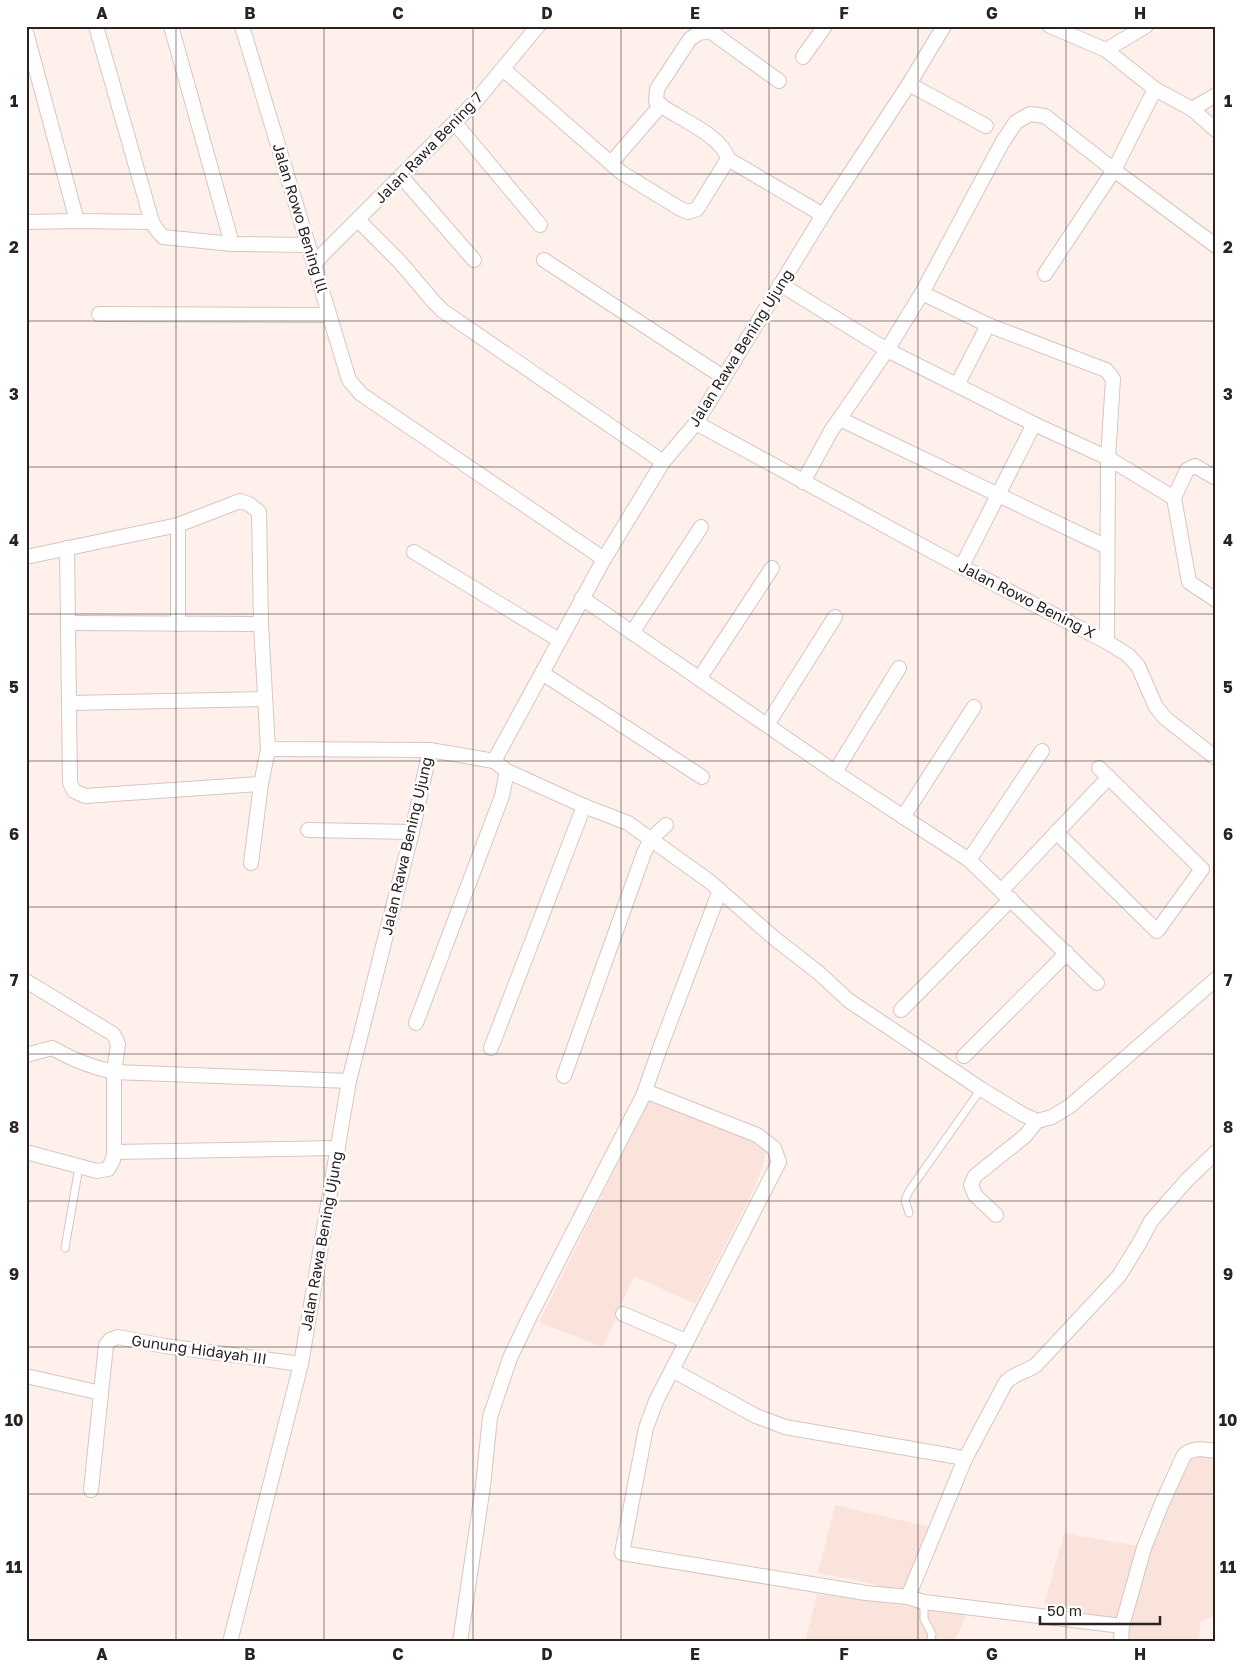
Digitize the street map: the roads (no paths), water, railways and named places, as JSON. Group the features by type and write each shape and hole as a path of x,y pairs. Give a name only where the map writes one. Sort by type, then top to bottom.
{"street":[{"path":"96,26 152,222 156,230 163,237 232,244 308,245"},
{"path":"171,26 232,244"},
{"name":"Jalan Rowo Bening lll","path":"242,26 349,380 361,394 604,559"},
{"name":"Jalan Rawa Bening 7","path":"314,265 475,102 538,26"},
{"path":"804,57 825,26"},
{"name":"Jalan Rawa Bening Ujung","path":"230,1642 301,1364 349,1081 412,832 430,750 494,761 604,559 663,462 696,424 780,284 909,84 944,26"},
{"path":"1050,26 1106,50 1155,89 1192,109 1216,130"},
{"path":"1106,50 1146,26"},
{"path":"779,81 710,31 700,33 690,39 657,89 656,100 717,140 726,151 728,159 823,215"},
{"path":"26,32 77,221"},
{"path":"503,69 622,173 688,212 697,209 728,159"},
{"path":"909,84 986,126"},
{"path":"1045,274 1114,170 1155,89"},
{"path":"1192,109 1216,95"},
{"path":"611,163 661,105"},
{"path":"803,482 831,431 887,350 922,293 1002,142 1016,122 1030,114 1045,116 1216,246"},
{"path":"455,123 540,225"},
{"path":"401,176 474,260"},
{"path":"358,220 400,262 432,301 443,311 663,462"},
{"path":"26,222 152,222"},
{"path":"544,260 723,377"},
{"path":"780,284 887,350 1034,424 1108,458 1174,498"},
{"path":"922,293 988,325 1106,370 1113,379 1108,458 1107,642"},
{"path":"99,314 329,315"},
{"path":"957,385 988,325"},
{"path":"840,419 1107,547"},
{"name":"Jalan Rowo Bening X","path":"696,424 1107,642 1128,655 1138,666 1156,707 1165,718 1216,758"},
{"path":"962,566 1034,424"},
{"path":"1216,478 1195,466 1191,467 1187,470 1174,498 1189,582 1216,600"},
{"path":"26,557 178,525 240,502 249,504 259,512 261,624 268,749 250,863"},
{"path":"178,525 178,624"},
{"path":"632,633 701,527"},
{"path":"67,548 70,783 74,791 85,796 261,784"},
{"path":"414,552 560,640"},
{"path":"699,679 772,568"},
{"path":"582,598 835,772 969,860 1097,983"},
{"path":"767,725 835,617"},
{"path":"68,623 261,624"},
{"path":"835,772 899,668"},
{"path":"542,672 702,778"},
{"path":"69,703 265,699"},
{"path":"903,817 974,707"},
{"path":"268,749 430,750"},
{"path":"969,860 1042,751"},
{"path":"494,761 507,771 584,806 628,822 709,881 774,938 819,973 848,1000 981,1089 1037,1121"},
{"path":"416,1022 502,796 507,771"},
{"path":"901,1010 1006,894 1104,772 1202,869 1157,931 1056,832"},
{"path":"491,1048 584,806"},
{"path":"564,1076 644,853 651,840 666,825"},
{"path":"308,830 412,832"},
{"path":"460,1642 477,1514 483,1486 490,1417 510,1358 528,1318 645,1091 720,890"},
{"path":"964,1056 1067,953"},
{"path":"996,1214 974,1195 971,1185 975,1176 1025,1136 1037,1121 1052,1117 1070,1106 1216,979"},
{"path":"26,981 112,1034 118,1045 114,1072 114,1152 113,1160 108,1169 97,1171 26,1152"},
{"path":"26,1055 52,1048 74,1061 114,1072 349,1081"},
{"path":"645,1091 757,1135 769,1143 778,1154 779,1162 656,1401 646,1428 622,1554 866,1593 908,1597 924,1602 1122,1626"},
{"path":"114,1152 338,1148"},
{"path":"908,1597 965,1459 1006,1382 1012,1376 1036,1366 1119,1276 1152,1221 1180,1188 1216,1152"},
{"path":"623,1314 686,1341"},
{"name":"Gunung Hidayah III","path":"101,1393 106,1345 110,1340 118,1337 165,1346 301,1364"},
{"path":"672,1370 756,1416 785,1427 965,1459"},
{"path":"26,1376 101,1393 91,1490"},
{"path":"1121,1642 1122,1626 1144,1548 1184,1455 1190,1450 1198,1449 1216,1451"}],"lane":[{"path":"909,1213 905,1200 909,1191 981,1089"},
{"path":"65,1248 79,1167"},
{"path":"924,1602 924,1619 932,1634 930,1642"}]}
